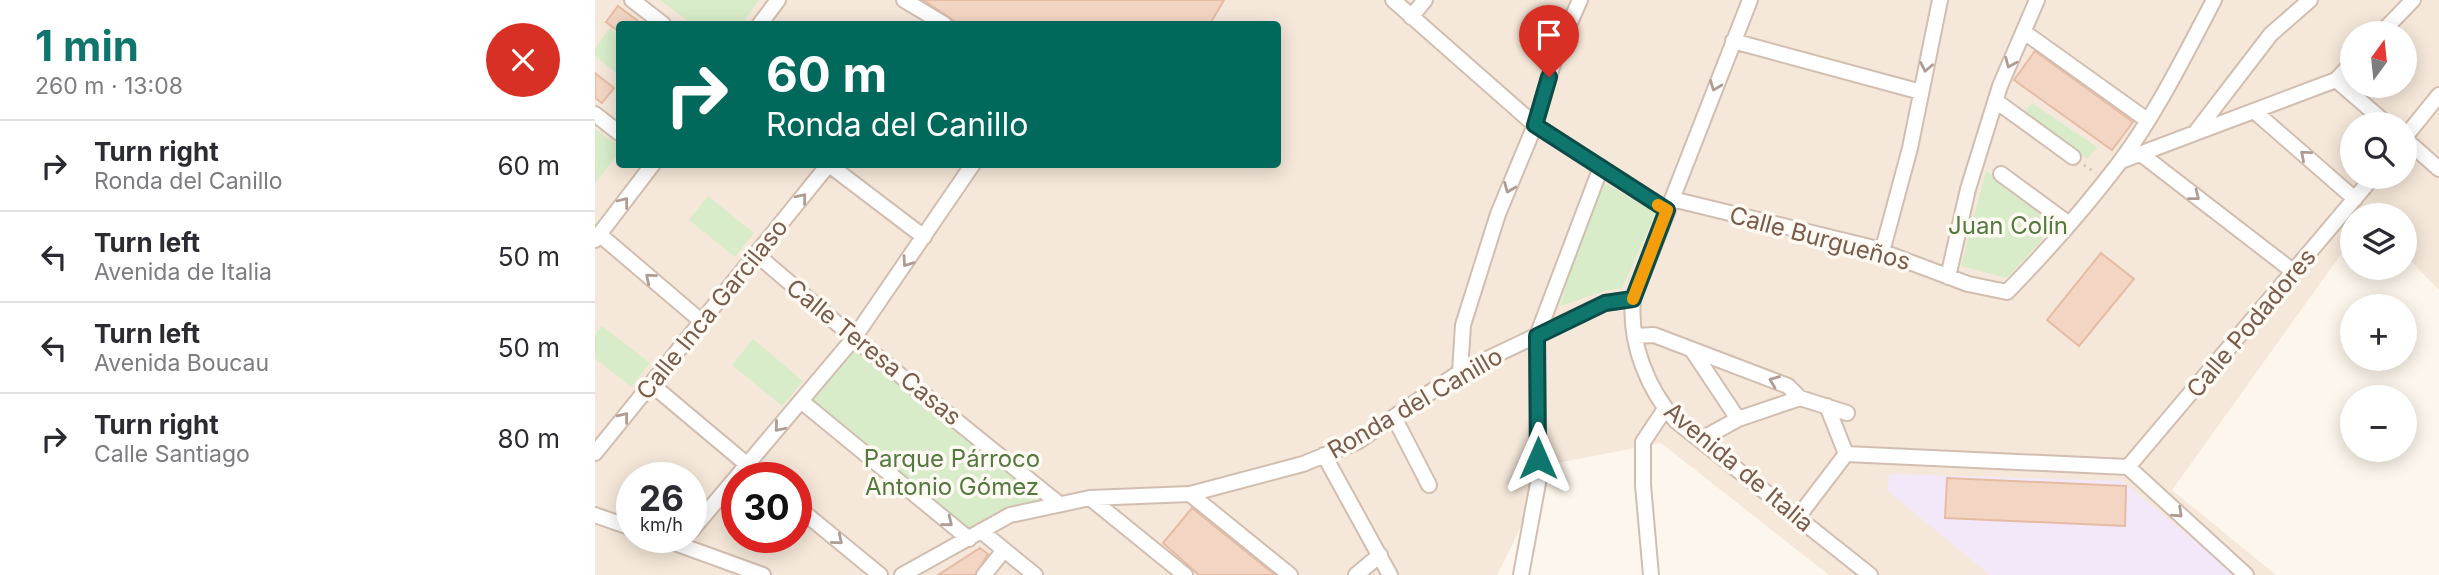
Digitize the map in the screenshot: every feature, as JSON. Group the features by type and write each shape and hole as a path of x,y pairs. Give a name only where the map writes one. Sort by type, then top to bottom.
{"street":[{"path":"632,0 659,21"},
{"path":"761,21 778,0"},
{"path":"904,0 926,20"},
{"name":"Calle Burgueños","path":"1392,0 1535,125 1601,167 1669,205 1882,252 1968,284 2007,292 2069,224"},
{"path":"1411,17 1425,0"},
{"path":"1460,372 1463,325 1499,214 1535,125 1556,54 1580,0"},
{"name":"Avenida de Italia","path":"1750,0 1633,299 1635,335 1643,366 1654,393 1665,409 1870,575"},
{"path":"1882,252 1910,148 1940,0"},
{"path":"1948,277 1968,189 1996,101 2038,0"},
{"path":"2001,174 2069,224 2121,161 2147,121 2214,0"},
{"path":"2194,134 2271,34 2310,0"},
{"path":"2393,21 2413,0"},
{"path":"2024,32 2147,121"},
{"path":"1733,41 1921,92"},
{"path":"2121,161 2336,80 2340,76"},
{"path":"2336,80 2373,112"},
{"path":"2417,122 2439,94"},
{"path":"1996,101 2073,157"},
{"path":"2254,111 2355,199"},
{"path":"595,114 616,130"},
{"path":"2417,149 2439,169"},
{"path":"2141,154 2294,272"},
{"path":"1521,575 1538,483 1537,336 1601,167"},
{"path":"650,168 597,237 701,321"},
{"name":"Calle Inca Garcilaso","path":"596,451 826,168"},
{"path":"832,168 925,237"},
{"path":"750,462 854,338 970,168"},
{"name":"Calle Podadores","path":"2128,467 2363,189"},
{"name":"Calle Teresa Casas","path":"756,254 854,338 1058,503"},
{"name":"Ronda del Canillo","path":"902,575 1010,515 1090,498 1190,494 1303,464 1357,442 1460,372 1605,303 1633,299"},
{"path":"1635,335 1654,335 1788,386 1800,398 1847,413"},
{"path":"1692,349 1738,419"},
{"path":"651,384 743,462"},
{"path":"1700,440 1738,419 1800,398"},
{"path":"801,401 975,535 1004,550 1035,575"},
{"path":"1827,406 1846,454"},
{"path":"1651,575 1643,485 1643,442 1665,409"},
{"path":"1394,417 1429,485"},
{"path":"1846,454 2128,467 2246,575"},
{"path":"1798,517 1846,454"},
{"path":"1324,455 1391,575"},
{"path":"1190,494 1290,575"},
{"path":"707,512 721,496"},
{"path":"1090,498 1185,575"},
{"path":"595,515 616,522"},
{"path":"812,519 880,575"},
{"path":"984,575 1004,550"},
{"path":"707,551 763,575"},
{"path":"1356,575 1380,555"}],"path":[{"path":"2073,157 2105,180"}],"shaded area":[{"path":"595,0 2439,0 2439,290 2417,267 2417,203 2340,203 2340,256 2172,490 2276,575 1829,575 1661,443 1552,464 1497,575 595,575"},
{"path":"1889,474 2122,481 2237,575 1990,575 1888,491"}],"green space":[{"path":"660,0 759,0 744,21 688,21"},
{"path":"610,28 616,33 616,73 595,56 595,48"},
{"name":"Juan Colín","path":"2032,103 2097,147 2087,159 2023,113"},
{"path":"595,129 616,144 616,157 595,183"},
{"name":"Juan Colín","path":"1986,171 2062,218 2007,278 1961,266"},
{"path":"1603,182 1656,213 1622,288 1604,291 1560,306 1589,206 1592,211"},
{"path":"708,196 754,233 735,257 689,220"},
{"path":"602,326 650,363 631,387 595,358 595,334"},
{"path":"753,339 803,381 782,406 732,365"},
{"name":"Parque Párroco Antonio Gómez","path":"855,349 1040,500 1006,507 968,529 812,400"}],"building":[{"path":"923,0 1224,0 1212,21 954,21"},
{"path":"618,6 638,21 616,21 616,30 606,22"},
{"path":"2035,51 2133,122 2112,150 2014,80"},
{"path":"595,73 614,88 602,103 595,98"},
{"path":"2101,253 2134,279 2079,346 2047,320"},
{"path":"1947,478 2126,486 2125,526 1945,518"},
{"path":"1192,508 1275,575 1199,575 1163,543"},
{"path":"980,548 988,554 975,575 938,575"}],"slow traffic":[{"path":"1633,299 1667,210 1658,205"}],"route":[{"path":"1538,458 1537,336 1605,303 1633,299 1667,210 1535,125 1549,77"}]}
